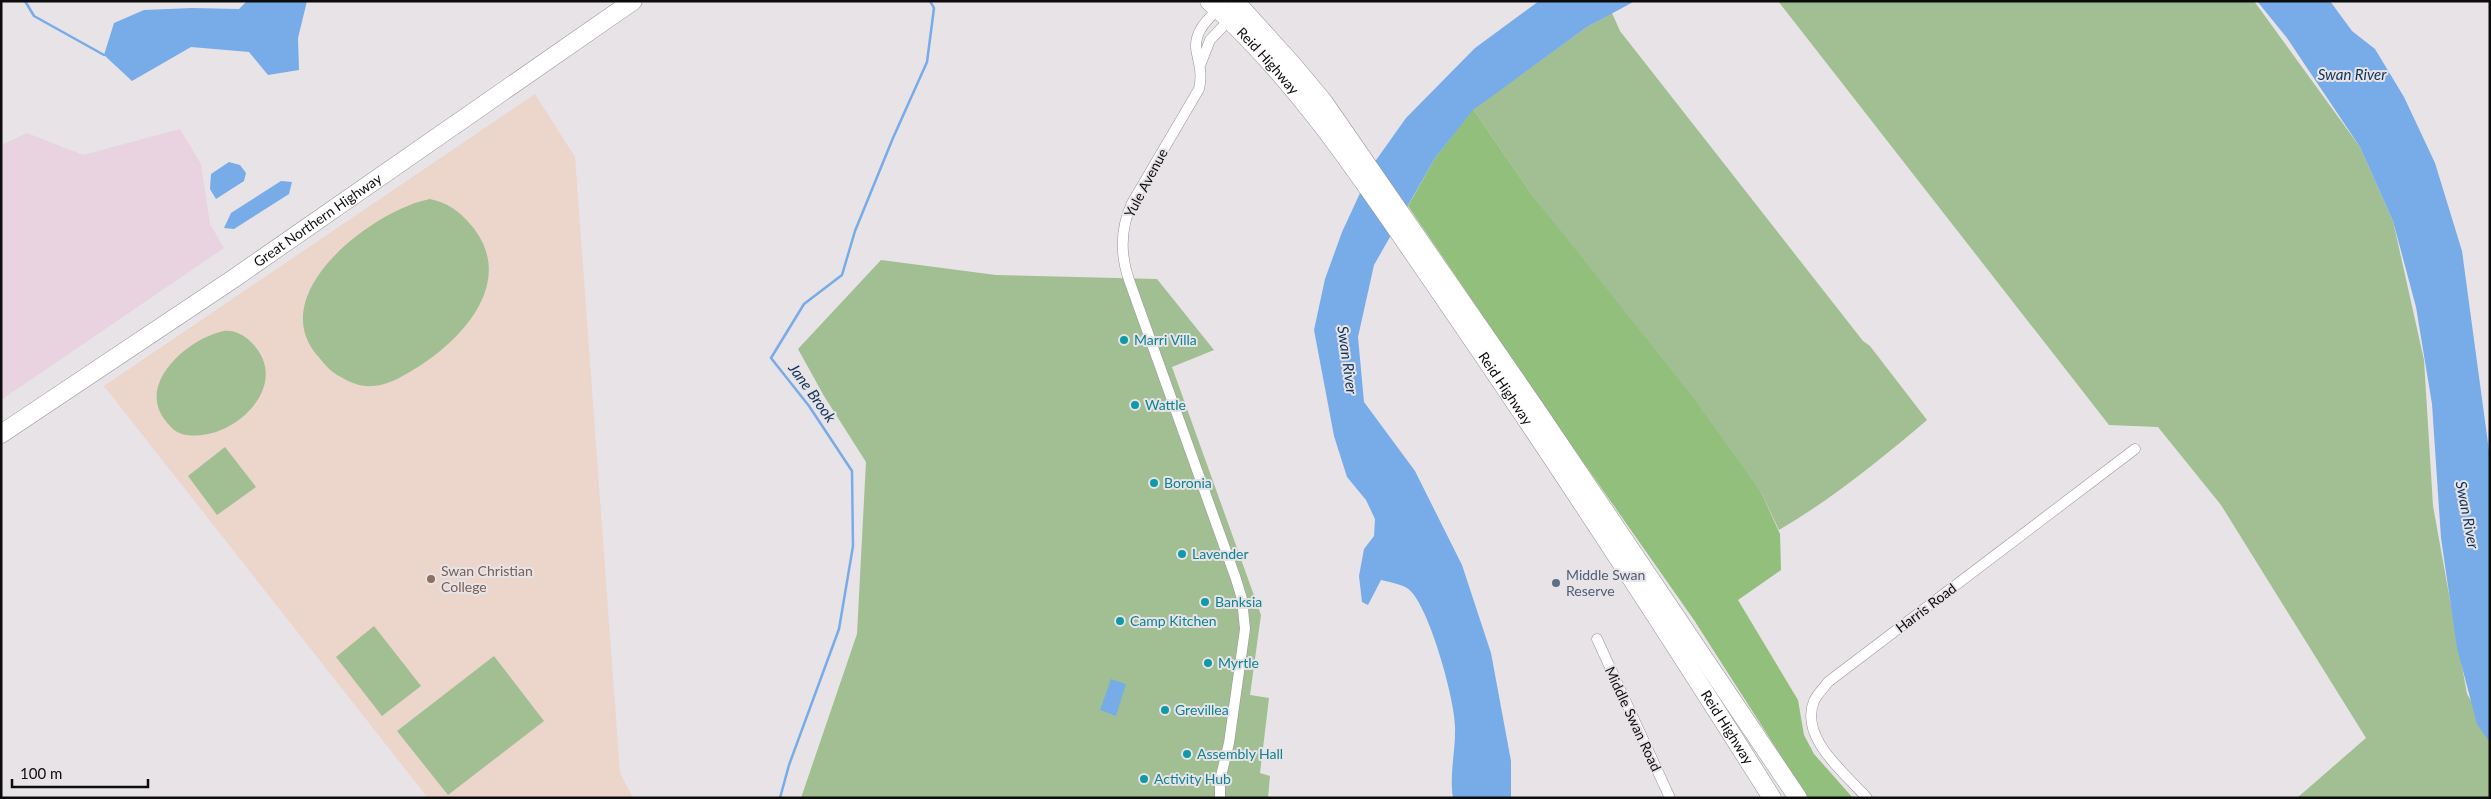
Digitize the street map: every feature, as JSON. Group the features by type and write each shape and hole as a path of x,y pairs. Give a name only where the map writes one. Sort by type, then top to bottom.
{"highway":[{"name":"Great Northern Highway","path":"1,421 507,76 612,1"},
{"name":"Great Northern Highway","path":"1,434 233,279 633,1"},
{"name":"Reid Highway","path":"1226,7 1307,106 1358,163 1798,798"},
{"name":"Reid Highway","path":"1534,418 1772,798"}],"street":[{"name":"Yule Avenue","path":"1220,798 1220,780 1229,743 1241,662 1245,628 1243,605 1236,579 1129,280 1122,249 1123,231 1130,209 1197,93 1200,82 1201,63 1226,7"},
{"name":"Yule Avenue","path":"1201,63 1197,52 1197,39 1206,20 1226,7"},
{"name":"Harris Road","path":"1866,798 1821,746 1813,731 1811,716 1814,700 1828,682 2135,449"},
{"name":"Middle Swan Road","path":"1597,639 1670,798"}],"shaded area":[{"name":"Swan Christian College","path":"535,94 575,157 620,773 633,798 428,798 104,386"},
{"path":"180,129 201,164 210,224 224,248 1,400 1,145 27,133 83,155"}],"green space":[{"path":"1778,1 2254,1 2360,147 2393,221 2424,360 2433,506 2467,694 2490,732 2490,798 2297,798 2366,738 2221,505 2158,427 2109,425"},
{"path":"1612,13 1620,31 1927,420 1855,478 1779,530 1762,494 1533,196 1473,109 1587,27"},
{"path":"1473,109 1533,196 1695,400 1762,494 1780,534 1781,570 1738,600 1798,700 1804,735 1814,754 1853,798 1808,798 1694,620 1553,419 1408,206 1435,158"},
{"path":"430,199 448,205 458,212 471,225 484,245 489,265 487,285 480,304 455,338 421,365 386,384 369,386 352,383 327,367 316,354 304,330 305,305 315,280 334,257 357,236 382,219 408,206"},
{"path":"881,260 996,275 1157,279 1214,350 1172,367 1261,615 1250,695 1269,698 1260,773 1270,776 1268,798 801,798 857,634 866,462 824,396 798,349"},
{"path":"224,331 235,332 245,337 263,358 266,375 262,392 253,407 239,420 223,429 205,435 180,433 167,423 158,406 157,391 162,377 170,364 182,352 210,335"},
{"path":"225,447 256,487 217,515 188,476"},
{"path":"374,626 421,686 382,716 336,657"},
{"path":"494,656 544,721 448,795 397,731"}],"water":[{"path":"247,1 307,1 298,38 299,70 268,75 249,52 191,47 132,81 104,55 114,23 144,10 239,9"},
{"name":"Swan River","path":"1539,1 1635,1 1587,27 1473,110 1435,158 1374,265 1358,337 1364,402 1415,471 1462,565 1491,653 1511,761 1511,798 1453,798 1454,713 1439,652 1423,611 1407,588 1381,580 1368,605 1362,602 1359,576 1364,549 1374,536 1375,519 1366,500 1347,477 1334,436 1314,330 1325,279 1342,232 1374,163 1406,118 1475,48"},
{"name":"Swan River","path":"2257,1 2330,1 2352,31 2375,49 2404,97 2435,163 2462,251 2490,458 2490,743 2477,724 2457,648 2441,538 2432,404 2416,307 2393,221 2360,147 2287,38"},
{"path":"229,162 240,165 246,173 244,181 216,199 210,189 211,174"},
{"path":"281,181 292,182 289,194 234,229 224,228 231,213"},
{"path":"1111,679 1126,684 1116,716 1100,710"}],"waterway":[{"path":"25,1 34,16 104,55"},
{"name":"Jane Brook","path":"780,798 789,765 839,629 853,546 852,471 809,406 771,358 804,304 842,275 855,231 927,62 934,8 930,1"}],"place":[{"name":"Marri Villa","path":"1124,340"},
{"name":"Wattle","path":"1135,405"},
{"name":"Boronia","path":"1154,483"},
{"name":"Lavender","path":"1182,554"},
{"name":"Swan Christian College","path":"431,579"},
{"name":"Middle Swan Reserve","path":"1556,583"},
{"name":"Banksia","path":"1205,602"},
{"name":"Camp Kitchen","path":"1120,621"},
{"name":"Myrtle","path":"1208,663"},
{"name":"Grevillea","path":"1165,710"},
{"name":"Assembly Hall","path":"1187,754"},
{"name":"Activity Hub","path":"1144,779"}]}
